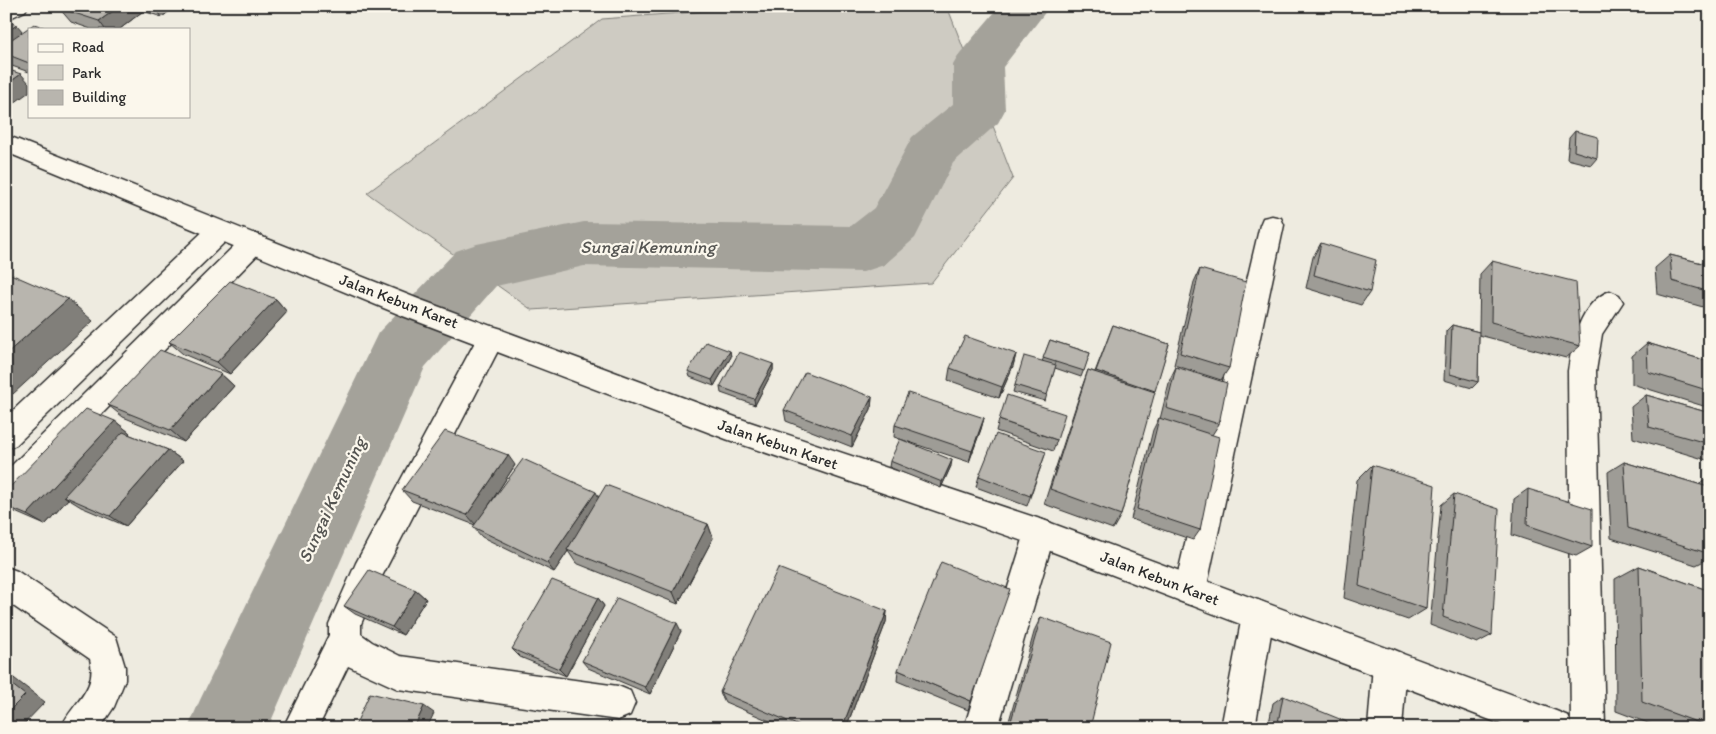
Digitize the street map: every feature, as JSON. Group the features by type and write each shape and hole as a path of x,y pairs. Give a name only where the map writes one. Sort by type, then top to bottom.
{"street":[{"path":"6,14 18,6"},
{"name":"Jalan Kebun Karet","path":"6,143 412,308 736,430 1040,533 1556,728"},
{"path":"1190,590 1272,225"},
{"path":"6,436 220,231"},
{"path":"6,491 253,243"},
{"path":"1588,728 1582,371 1585,343 1594,319 1610,302"},
{"path":"479,332 344,624 345,636 349,645 360,654 398,672 618,703"},
{"path":"981,728 1040,533"},
{"path":"6,582 104,649 109,673 104,691 78,728"},
{"path":"1238,728 1258,616"},
{"path":"300,728 345,636"},
{"path":"1385,728 1390,665"}],"green space":[{"path":"772,6 947,6 1013,178 931,283 532,310 367,193 602,19"}],"building":[{"path":"61,6 120,6 99,21 59,8"},
{"path":"6,21 17,25 6,32"},
{"path":"34,24 46,28 28,28"},
{"path":"28,28 28,63 6,54 6,43"},
{"path":"6,69 21,74 6,85"},
{"path":"1575,131 1598,137 1597,158 1574,151"},
{"path":"1321,243 1376,260 1370,292 1314,275"},
{"path":"1670,255 1710,265 1710,292 1672,281"},
{"path":"1492,261 1576,282 1580,346 1491,322"},
{"path":"1200,269 1246,282 1229,368 1180,353"},
{"path":"6,272 68,299 6,354"},
{"path":"230,281 276,299 217,362 169,342"},
{"path":"1113,325 1169,344 1155,391 1096,371"},
{"path":"1452,325 1479,332 1478,382 1450,374"},
{"path":"965,336 1016,354 1002,387 950,368"},
{"path":"1050,340 1090,353 1084,371 1043,358"},
{"path":"706,342 730,351 712,380 688,371"},
{"path":"1647,343 1710,362 1710,391 1648,372"},
{"path":"160,350 221,374 170,430 108,405"},
{"path":"739,352 773,364 754,399 720,387"},
{"path":"1024,356 1056,365 1047,395 1015,385"},
{"path":"1176,367 1227,383 1219,424 1166,408"},
{"path":"1088,370 1155,392 1121,515 1050,489"},
{"path":"805,372 872,397 852,436 784,410"},
{"path":"908,393 984,418 972,451 895,425"},
{"path":"1007,395 1065,414 1057,440 999,420"},
{"path":"1646,395 1710,413 1710,444 1649,427"},
{"path":"86,409 115,421 27,515 6,506 6,491"},
{"path":"1159,418 1219,437 1200,530 1137,509"},
{"path":"445,431 508,455 467,515 402,490"},
{"path":"123,432 168,450 110,516 64,496"},
{"path":"996,434 1046,452 1030,496 979,476"},
{"path":"900,439 952,460 942,482 890,461"},
{"path":"523,459 596,492 547,563 473,527"},
{"path":"1624,462 1708,487 1710,554 1628,528"},
{"path":"1372,465 1435,485 1426,609 1359,586"},
{"path":"606,485 708,524 673,592 567,550"},
{"path":"1528,489 1592,509 1592,547 1527,525"},
{"path":"1454,494 1499,509 1492,635 1443,617"},
{"path":"941,562 1010,589 971,701 898,670"},
{"path":"1639,566 1710,591 1710,727 1642,702"},
{"path":"778,568 887,611 842,728 804,728 720,692"},
{"path":"369,570 416,590 392,627 344,606"},
{"path":"552,580 598,598 559,669 512,649"},
{"path":"617,598 677,623 645,687 582,661"},
{"path":"1041,617 1111,642 1090,728 1009,728"},
{"path":"6,680 25,695 6,714"},
{"path":"370,693 424,706 414,728 354,728"},
{"path":"1283,696 1347,722 1346,728 1277,728"}],"waterway":[{"name":"Sungai Kemuning","path":"228,728 400,351 477,267 584,244 863,249 895,223 931,151 979,110 978,65 1026,6"}]}
